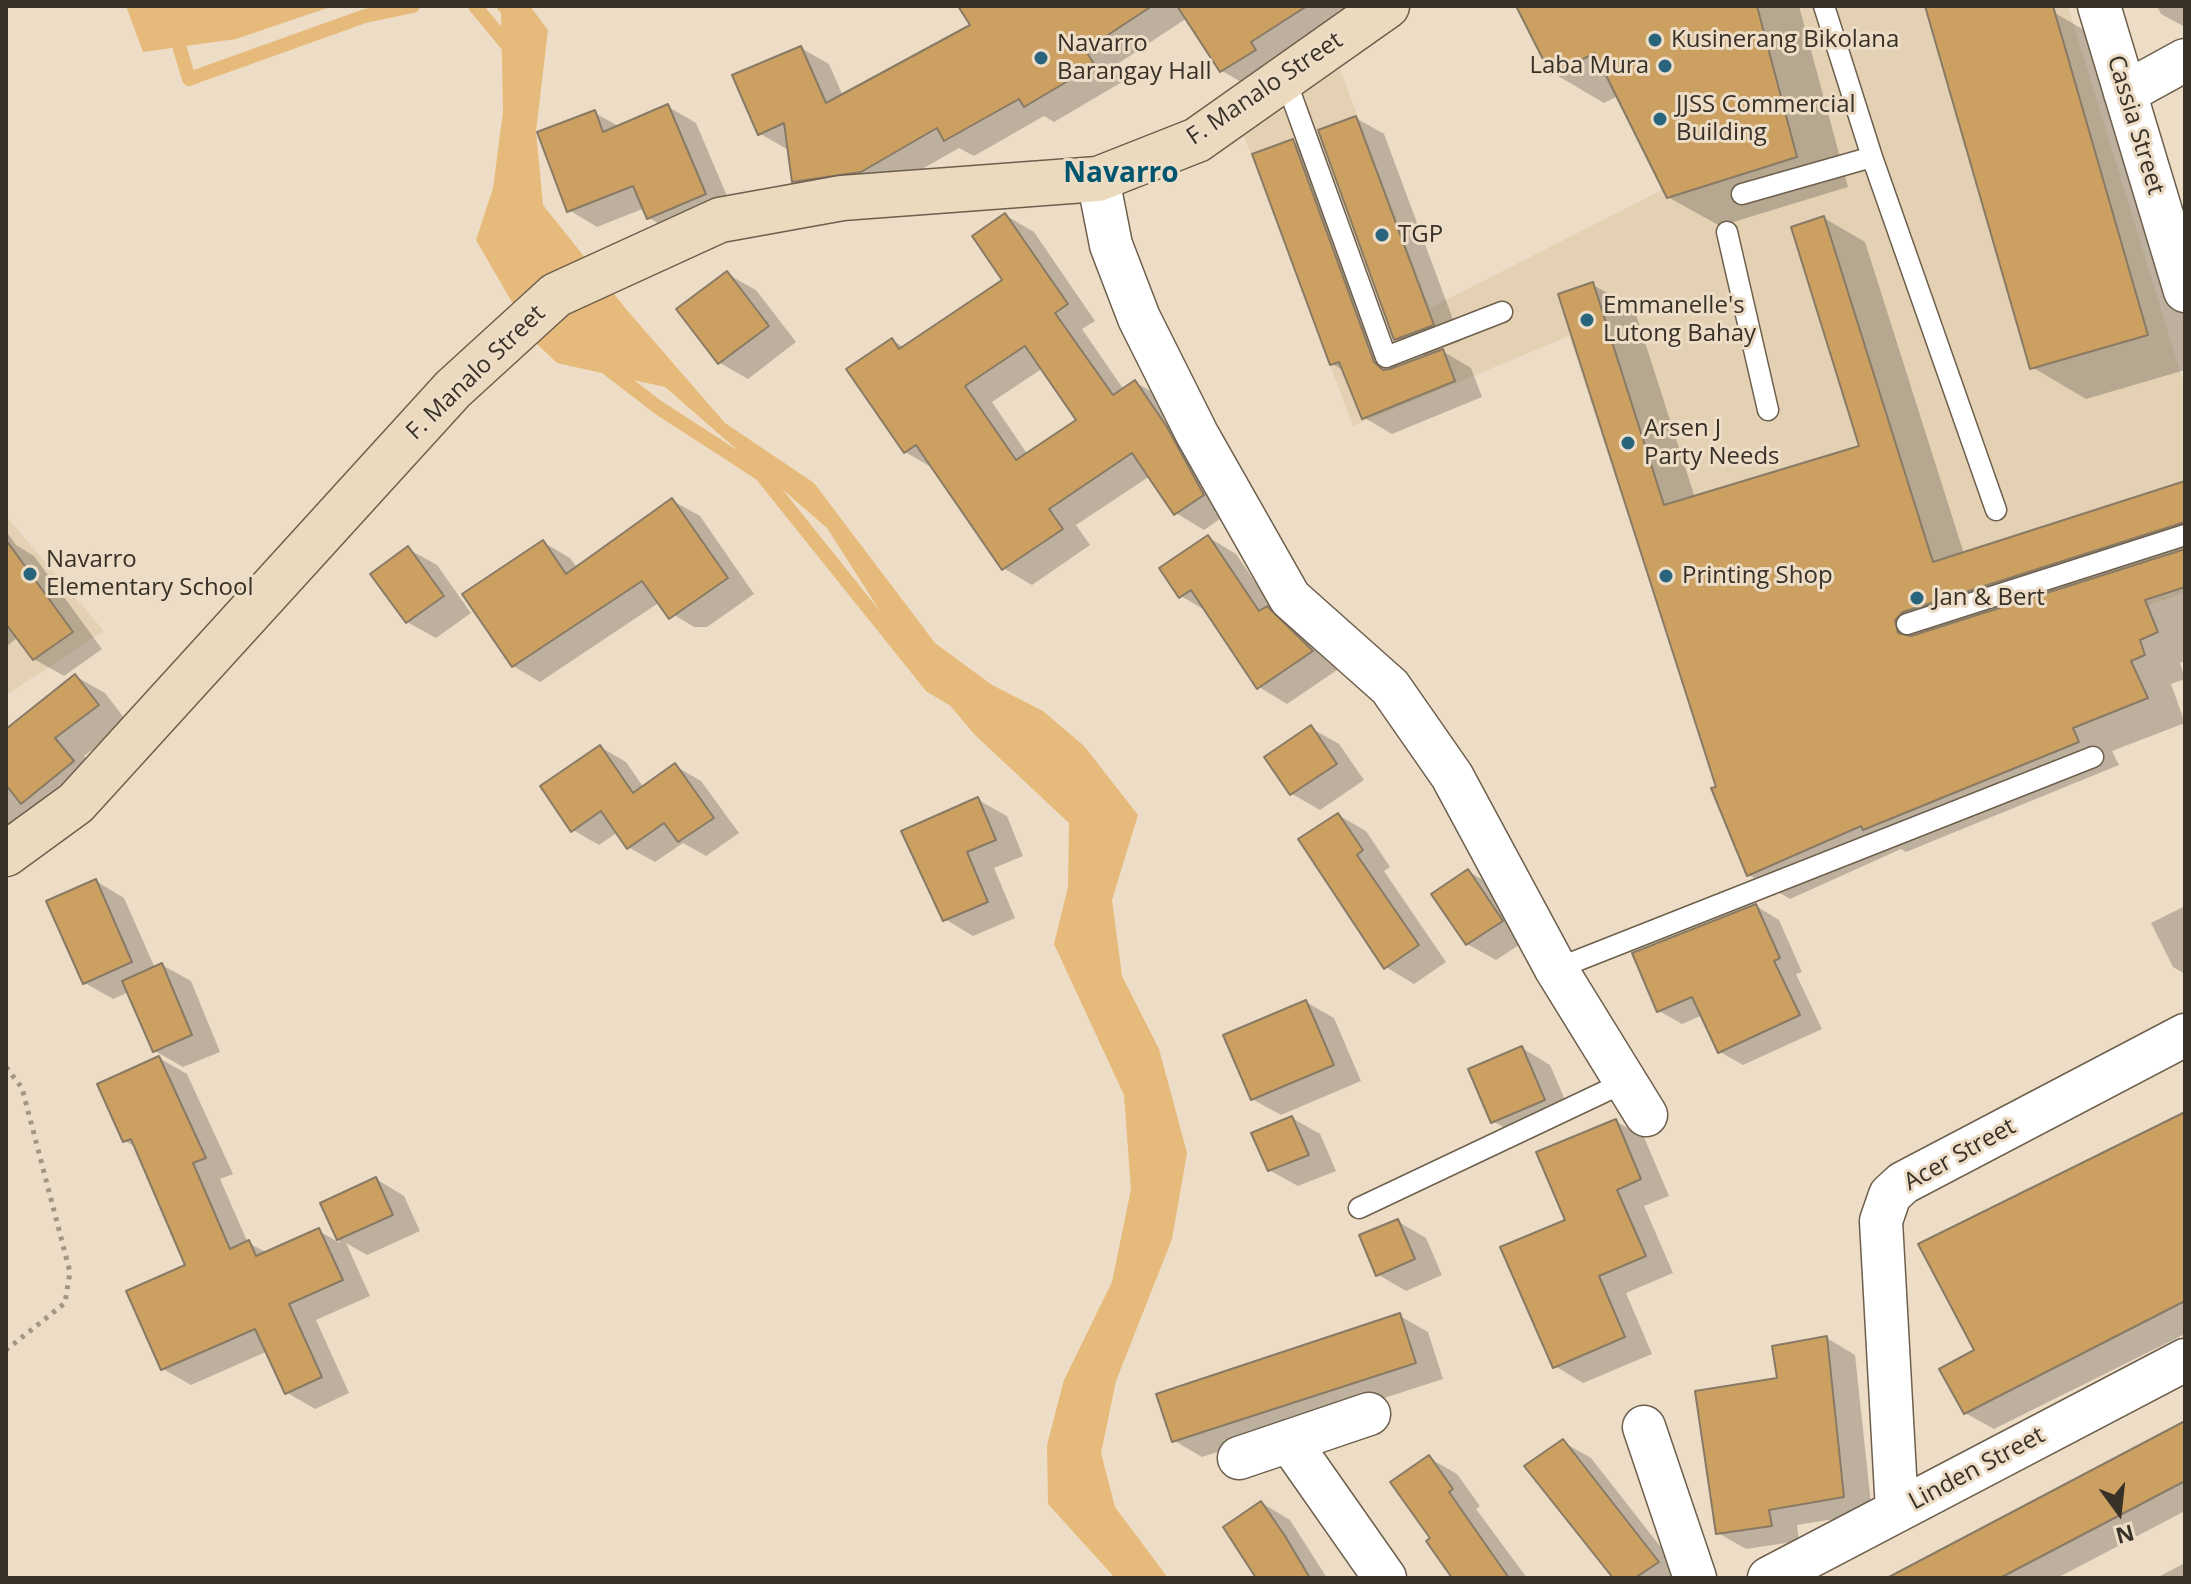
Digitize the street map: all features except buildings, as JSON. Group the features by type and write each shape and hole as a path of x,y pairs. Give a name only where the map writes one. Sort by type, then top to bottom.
{"street":[{"name":"Cassia Street","path":"2099,6 2185,291"},
{"name":"F. Manalo Street","path":"6,854 76,803 453,389 556,295 720,220 842,198 1098,179 1197,140 1285,78 1365,12"},
{"path":"2125,93 2185,60"},
{"path":"1098,179 1111,245 1139,318 1197,434 1290,598 1390,687 1452,776 1556,969 1635,1099"},
{"name":"Acer Street","path":"1897,1511 1881,1221 1890,1195 1903,1183 2185,1035"},
{"name":"Linden Street","path":"1769,1578 2185,1360"},
{"path":"1239,1458 1369,1414"},
{"path":"1644,1427 1695,1578"},
{"path":"1289,1441 1385,1578"}],"lane":[{"path":"1824,6 1872,157 1996,510"},
{"path":"1285,78 1386,357 1502,312"},
{"path":"1742,194 1872,157"},
{"path":"1727,232 1768,410"},
{"path":"1907,624 2185,535"},
{"path":"1556,969 2093,757"},
{"path":"1359,1208 1635,1099"}],"path":[{"path":"6,1067 22,1088 70,1272 65,1303 6,1350"}],"shaded area":[{"path":"126,6 333,6 236,39 143,52"},
{"path":"495,6 530,6 548,30 536,131 543,205 626,309 725,423 814,483 935,643 992,685 1043,711 1084,746 1138,815 1112,900 1122,976 1159,1049 1187,1153 1172,1239 1116,1381 1101,1453 1115,1507 1168,1578 1115,1578 1048,1504 1047,1445 1064,1380 1112,1282 1131,1189 1124,1095 1054,944 1068,887 1069,823 975,735 910,658 827,528 665,387 557,363 535,342 476,240 493,188 503,112 501,13"},
{"path":"1569,6 2068,6 2185,387 2185,593 1706,753 1569,336 1353,426 1244,136 1340,69 1430,308 1662,190"},
{"name":"Navarro Elementary School","path":"6,516 104,631 6,695"}],"waterway":[{"path":"167,6 189,79 365,16 413,6"},
{"path":"475,6 513,52"},
{"path":"603,365 659,408 761,474 931,686 951,698"}],"place":[{"name":"Kusinerang Bikolana","path":"1655,40"},
{"name":"Navarro Barangay Hall","path":"1041,58"},
{"name":"Laba Mura","path":"1665,66"},
{"name":"JJSS Commercial Building","path":"1660,119"},
{"name":"TGP","path":"1382,235"},
{"name":"Emmanelle's Lutong Bahay","path":"1587,320"},
{"name":"Arsen J Party Needs","path":"1628,443"},
{"name":"Navarro Elementary School","path":"30,574"},
{"name":"Printing Shop","path":"1666,576"},
{"name":"Jan & Bert","path":"1917,598"}],"district":[{"name":"Navarro","path":"1121,174"}]}
